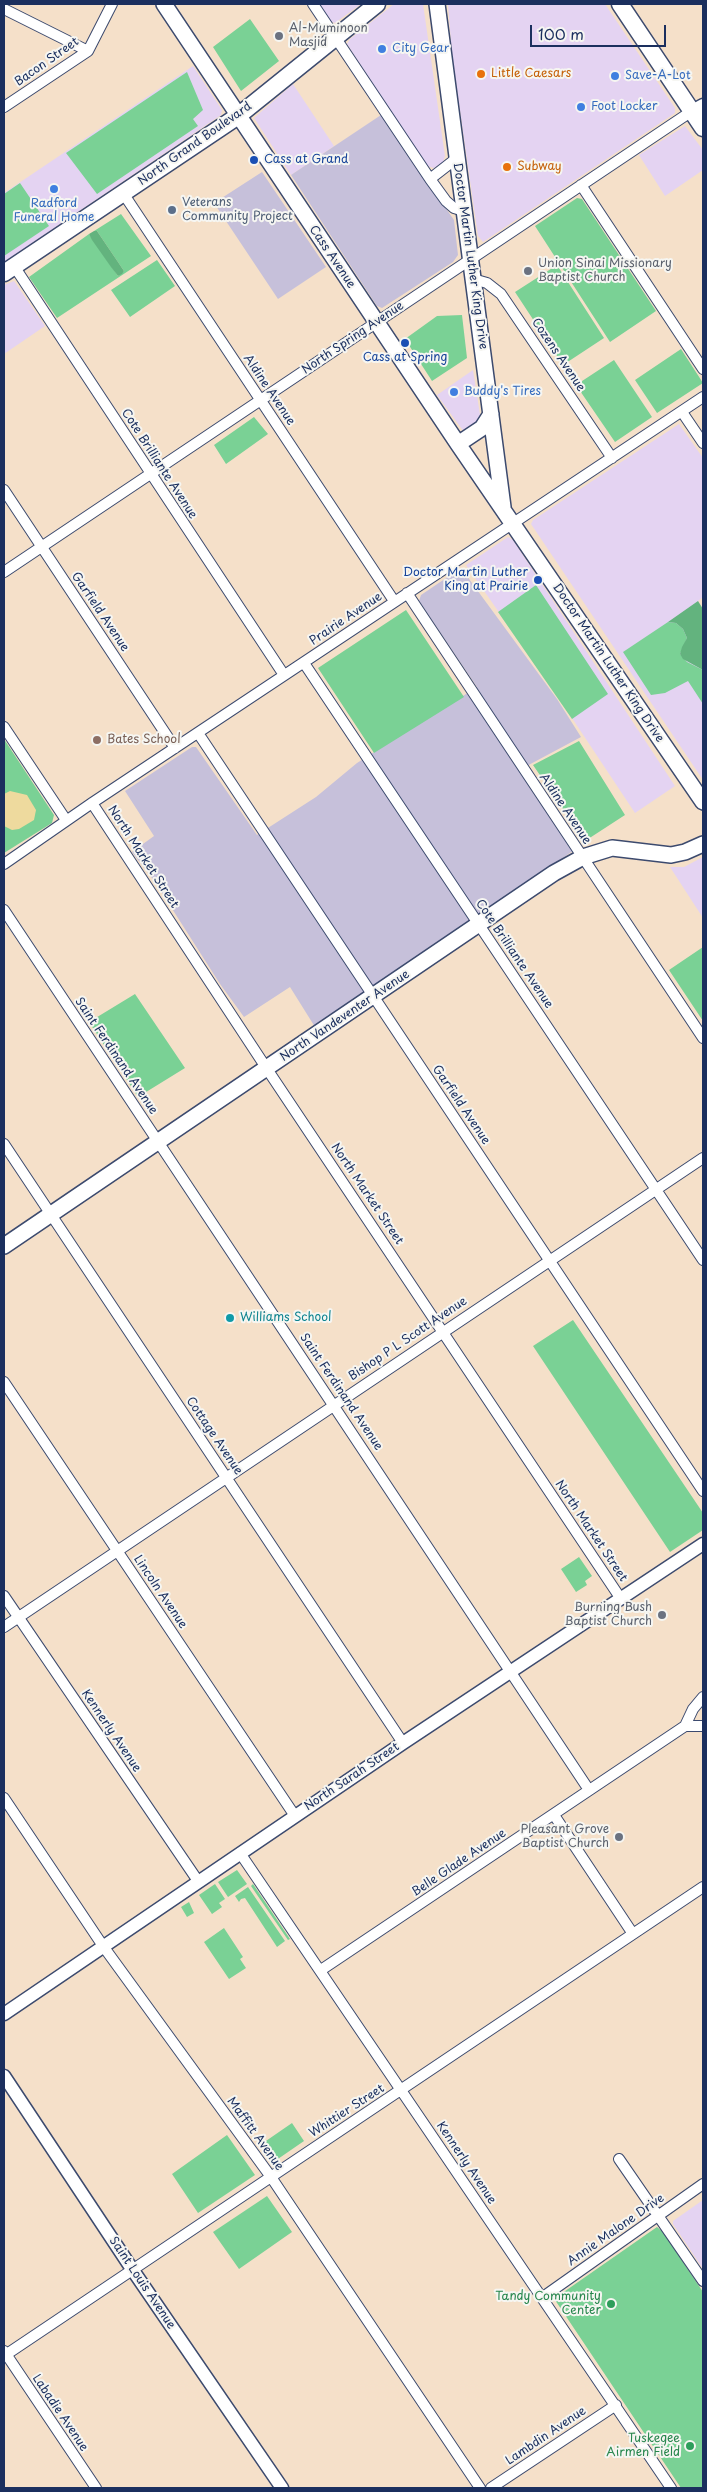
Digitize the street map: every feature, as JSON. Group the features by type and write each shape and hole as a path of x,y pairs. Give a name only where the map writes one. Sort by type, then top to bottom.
{"main road":[{"name":"Cass Avenue","path":"164,4 503,509"},
{"name":"North Grand Boulevard","path":"9,269 238,116 377,4"},
{"name":"Doctor Martin Luther King Drive","path":"437,4 503,509 703,802"},
{"path":"620,4 698,108 703,128"},
{"path":"458,444 480,430 492,414"},
{"name":"North Vandeventer Avenue","path":"4,1246 480,926 554,873 583,857 612,848 671,855 685,852 703,844"}],"street":[{"name":"Bacon Street","path":"4,107 88,51 112,4"},
{"path":"312,4 446,201 454,208 464,211"},
{"path":"4,9 88,51"},
{"name":"North Spring Avenue","path":"4,572 698,108"},
{"path":"430,179 457,158"},
{"path":"581,185 703,369"},
{"name":"Aldine Avenue","path":"123,193 394,601"},
{"name":"Cote Brilliante Avenue","path":"9,269 151,474 284,675"},
{"name":"Cozens Avenue","path":"473,279 493,286 501,294 612,458"},
{"name":"Prairie Avenue","path":"4,864 92,802 703,397"},
{"path":"682,412 703,443"},
{"name":"Garfield Avenue","path":"4,490 175,748"},
{"name":"Aldine Avenue","path":"407,593 703,1038"},
{"name":"Cote Brilliante Avenue","path":"304,663 703,1260"},
{"path":"4,727 66,820"},
{"name":"Garfield Avenue","path":"198,733 703,1491"},
{"name":"North Market Street","path":"92,802 267,1069 621,1599"},
{"name":"Saint Ferdinand Avenue","path":"4,910 589,1790"},
{"name":"Cottage Avenue","path":"4,1144 403,1743"},
{"name":"Bishop P L Scott Avenue","path":"4,1627 443,1330 703,1158"},
{"name":"Lincoln Avenue","path":"4,1382 295,1816"},
{"name":"North Sarah Street","path":"4,2014 198,1880 703,1544"},
{"name":"Kennerly Avenue","path":"4,1596 198,1880"},
{"path":"703,1696 693,1709 686,1726 703,1726"},
{"name":"Belle Glade Avenue","path":"321,1970 686,1726"},
{"name":"Maffitt Avenue","path":"4,1798 102,1946 271,2177 480,2488"},
{"path":"554,1815 633,1934"},
{"name":"Kennerly Avenue","path":"240,1853 671,2488"},
{"name":"Whittier Street","path":"4,2354 401,2091 703,1887"},
{"name":"Saint Louis Avenue","path":"4,2076 132,2270 282,2488"},
{"path":"619,2159 703,2281"},
{"name":"Annie Malone Drive","path":"542,2297 703,2184"},
{"name":"Labadie Avenue","path":"4,2354 96,2488"},
{"name":"Lambdin Avenue","path":"491,2488 616,2405"}],"shaded area":[{"path":"318,4 361,4 335,23 330,21"},
{"path":"394,4 423,4 445,156 443,162 434,168 426,166 347,44 350,39"},
{"path":"448,4 605,4 675,108 675,113 483,242 478,236 452,55"},
{"path":"193,66 222,110 221,115 4,262 4,193"},
{"path":"293,84 334,146 291,175 254,118"},
{"path":"381,115 454,220 458,255 453,262 382,308 377,306 291,175"},
{"path":"685,126 703,150 703,170 665,196 639,155"},
{"path":"262,172 326,267 278,299 214,203"},
{"path":"14,281 45,326 4,354 4,285"},
{"path":"473,370 481,421 464,432 437,395"},
{"path":"679,424 703,458 703,597 698,601 703,609 703,780 531,524 533,520"},
{"path":"508,537 513,540 675,786 635,813 558,697 466,565"},
{"path":"461,568 557,699 581,737 523,768 577,848 488,911 315,1027 290,987 244,1017 220,984 155,882 132,852 154,836 125,791 192,747 196,747 257,835 316,797 357,763 477,687 419,601 421,595"},
{"path":"703,857 703,918 670,867 684,867"},
{"path":"703,2200 703,2269 673,2224 673,2221"}],"green space":[{"path":"250,19 279,61 241,91 213,47"},
{"path":"187,72 203,110 193,119 198,126 97,194 66,153"},
{"path":"20,183 49,226 4,256 4,194"},
{"path":"577,198 582,199 656,311 610,342 535,226"},
{"path":"121,214 151,256 57,318 29,277 89,234 118,276 124,271 97,231 94,231"},
{"path":"97,231 124,271 122,274 118,276 92,240 89,234"},
{"path":"157,260 175,286 130,317 111,290"},
{"path":"557,265 604,338 563,365 515,292"},
{"path":"462,315 467,358 432,381 405,339 437,316"},
{"path":"681,349 703,383 657,413 635,380"},
{"path":"614,360 652,417 615,442 576,385"},
{"path":"254,417 268,434 226,464 214,445"},
{"path":"536,585 608,694 572,719 498,612"},
{"path":"698,601 703,609 703,670 683,659 680,654 687,638 683,629 676,623 668,622"},
{"path":"406,610 464,697 374,753 318,668"},
{"path":"668,622 676,623 683,629 687,638 680,654 687,662 703,670 703,704 688,681 665,693 651,695 623,652"},
{"path":"4,739 54,815 52,823 4,853"},
{"path":"579,741 625,815 585,841 533,765"},
{"path":"703,947 703,1021 669,970"},
{"path":"135,994 185,1068 138,1097 89,1022"},
{"path":"573,1320 703,1513 703,1530 670,1552 533,1346"},
{"path":"579,1557 592,1576 585,1581 587,1585 576,1592 561,1569"},
{"path":"237,1870 247,1884 228,1897 218,1882"},
{"path":"215,1884 225,1899 219,1903 222,1907 212,1914 199,1895"},
{"path":"253,1884 290,1939 288,1940 251,1886"},
{"path":"248,1887 285,1941 277,1947 245,1898 239,1902 235,1896"},
{"path":"189,1902 194,1913 187,1917 181,1907"},
{"path":"224,1928 243,1957 240,1959 246,1968 229,1979 204,1942"},
{"path":"292,2123 304,2141 275,2161 263,2143"},
{"path":"227,2135 255,2175 198,2213 172,2174"},
{"path":"267,2196 292,2232 239,2269 213,2232"},
{"path":"657,2227 663,2232 703,2292 703,2488 681,2488 555,2300 558,2296"}],"sand":[{"path":"10,791 27,795 36,810 34,820 19,829 12,830 4,826 4,794"}],"place":[{"name":"Al-Muminoon Masjid","path":"279,36"},
{"name":"City Gear","path":"382,49"},
{"name":"Little Caesars","path":"481,74"},
{"name":"Save-A-Lot","path":"615,76"},
{"name":"Foot Locker","path":"581,107"},
{"name":"Cass at Grand","path":"254,160"},
{"name":"Subway","path":"507,167"},
{"name":"Radford Funeral Home","path":"54,189"},
{"name":"Veterans Community Project","path":"172,210"},
{"name":"Union Sinai Missionary Baptist Church","path":"528,271"},
{"name":"Cass at Spring","path":"405,343"},
{"name":"Buddy's Tires","path":"454,392"},
{"name":"Doctor Martin Luther King at Prairie","path":"538,580"},
{"name":"Bates School","path":"97,740"},
{"name":"Williams School","path":"230,1318"},
{"name":"Burning Bush Baptist Church","path":"662,1615"},
{"name":"Pleasant Grove Baptist Church","path":"619,1837"},
{"name":"Tandy Community Center","path":"611,2304"},
{"name":"Tuskegee Airmen Field","path":"690,2446"}]}
